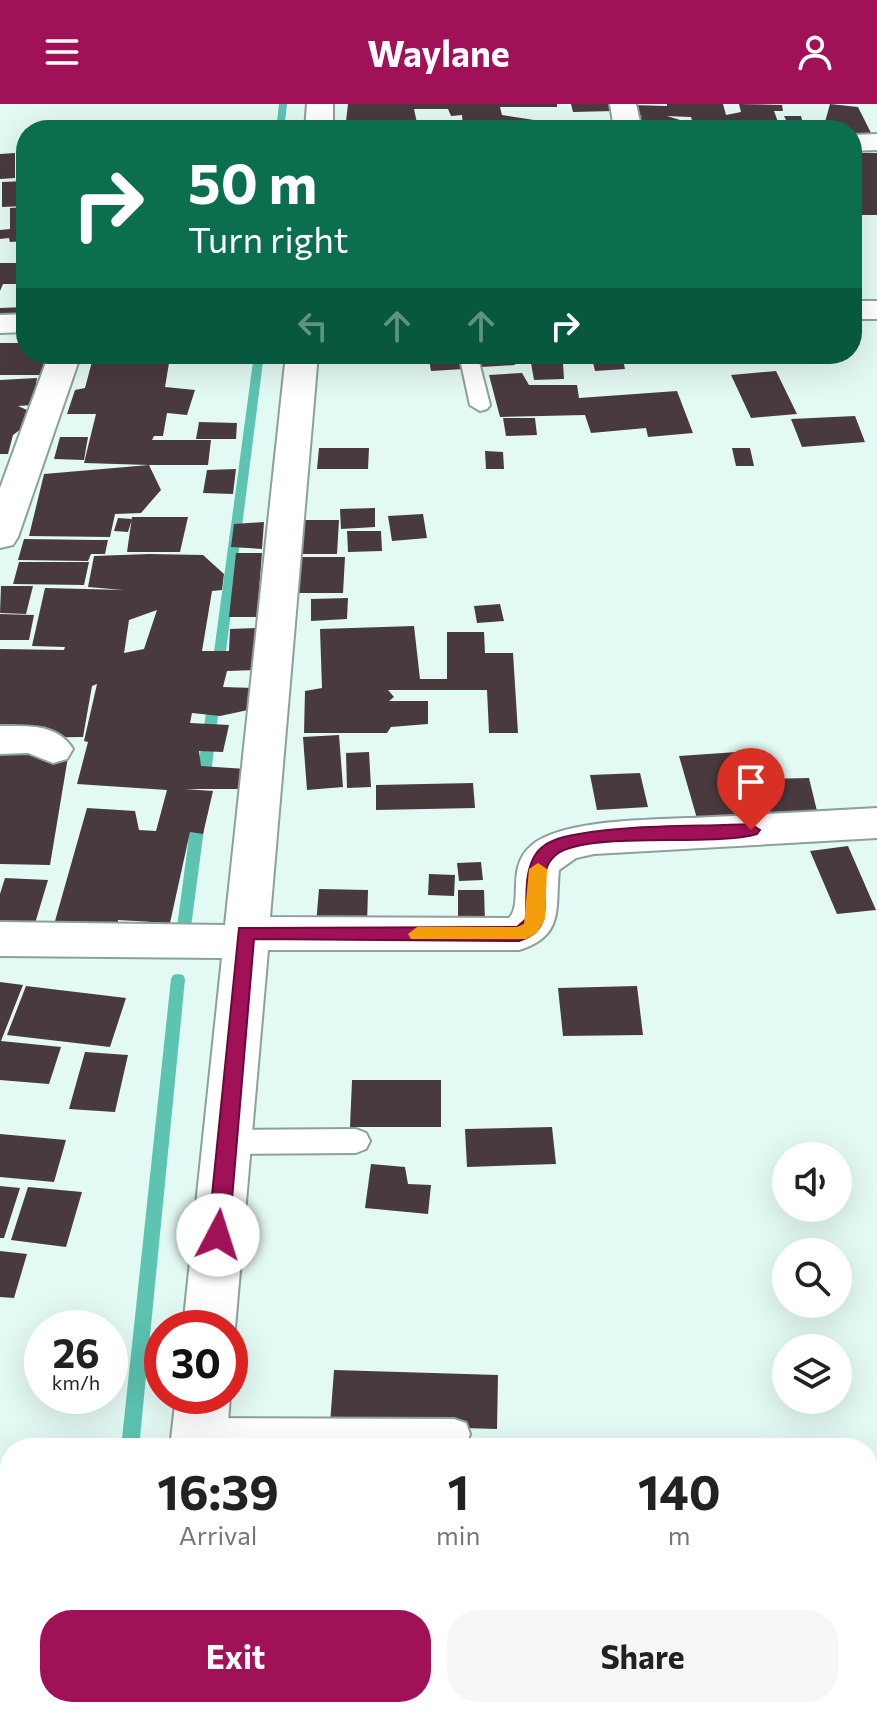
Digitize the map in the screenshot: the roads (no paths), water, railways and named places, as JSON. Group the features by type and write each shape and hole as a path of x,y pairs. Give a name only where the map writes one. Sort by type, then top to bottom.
{"street":[{"path":"0,537 61,364"},
{"path":"211,1310 301,364"},
{"path":"0,740 34,739 53,749"},
{"path":"0,939 519,934 531,928 536,919 537,873 542,858 565,843 877,823"}],"lane":[{"path":"470,364 480,405"},
{"path":"227,1142 356,1141"},
{"path":"200,1426 454,1434"}],"waterway":[{"path":"281,120 283,104"},
{"path":"218,667 258,364"},
{"path":"203,782 214,699"},
{"path":"184,927 199,814"},
{"path":"131,1438 178,979"}]}
